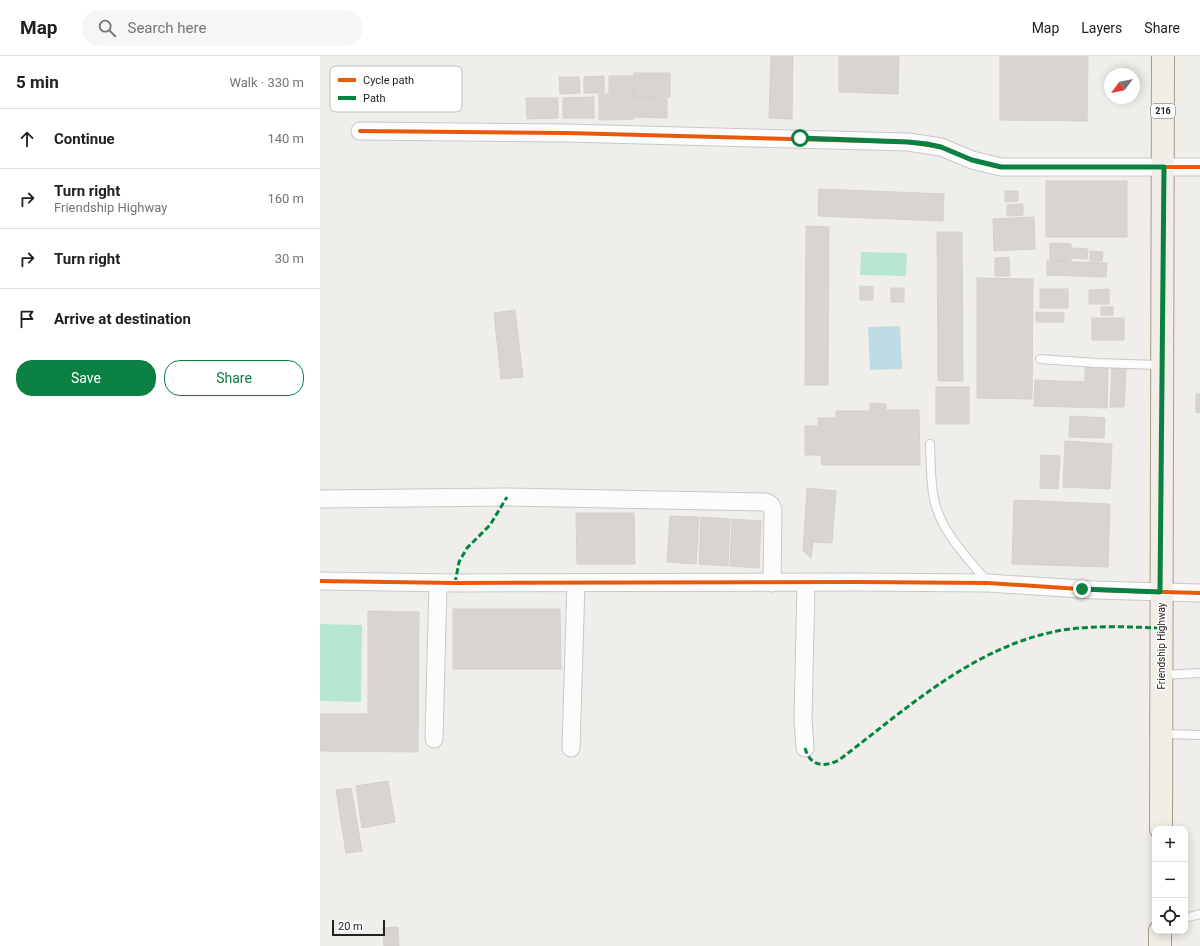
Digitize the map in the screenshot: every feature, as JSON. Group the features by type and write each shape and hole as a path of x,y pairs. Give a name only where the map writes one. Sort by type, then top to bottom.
{"main road":[{"name":"Friendship Highway","path":"1161,826 1162,734 1160,592 1163,365 1163,56"},
{"path":"1160,934 1160,946"}],"street":[{"path":"360,131 575,133 908,142 941,147 972,160 1001,167 1200,167"},
{"path":"320,499 507,497 766,502 771,505 773,510 772,583"},
{"path":"320,581 438,583 988,583 1200,593"},
{"path":"434,739 438,583"},
{"path":"571,748 576,583"},
{"path":"805,748 803,720 806,583"}],"lane":[{"path":"1040,359 1096,363 1163,365"},
{"path":"930,444 932,489 940,517 965,555 988,583"},
{"path":"1161,675 1200,673"},
{"path":"1162,734 1200,735"},
{"path":"1188,917 1200,914"}],"green space":[{"path":"861,252 907,253 906,276 860,275"},
{"path":"320,624 362,625 361,702 320,701"}],"water":[{"path":"900,326 902,369 870,370 868,327"}],"building":[{"path":"771,56 793,56 792,119 769,118"},
{"path":"839,56 899,56 898,94 839,92"},
{"path":"1000,56 1088,56 1087,121 1000,120"},
{"path":"634,73 670,73 670,97 634,97"},
{"path":"604,76 604,93 584,93 584,77"},
{"path":"609,76 633,76 634,119 599,120 599,94 609,94"},
{"path":"559,77 579,77 580,93 560,94"},
{"path":"594,97 594,118 563,118 563,98"},
{"path":"635,97 667,98 667,118 635,117"},
{"path":"526,98 558,98 558,118 527,119"},
{"path":"1046,181 1127,181 1127,237 1046,237"},
{"path":"819,189 944,194 943,221 818,216"},
{"path":"1005,191 1018,191 1018,201 1005,202"},
{"path":"1023,204 1023,215 1007,216 1007,205"},
{"path":"1034,217 1035,249 994,251 993,219"},
{"path":"806,226 829,227 828,385 805,385"},
{"path":"937,232 962,232 963,381 938,381"},
{"path":"1050,243 1071,244 1071,261 1050,260"},
{"path":"1072,248 1088,249 1087,259 1072,258"},
{"path":"1090,251 1103,252 1102,261 1090,261"},
{"path":"1009,257 1010,276 995,276 995,258"},
{"path":"1047,261 1107,263 1106,277 1047,275"},
{"path":"977,278 1033,279 1032,399 977,398"},
{"path":"860,286 873,287 873,300 860,300"},
{"path":"891,288 904,288 904,302 891,302"},
{"path":"1040,289 1068,289 1068,308 1040,308"},
{"path":"1109,289 1109,304 1089,304 1089,290"},
{"path":"1101,307 1113,307 1113,315 1101,315"},
{"path":"515,310 523,377 501,379 494,313"},
{"path":"1036,312 1064,313 1064,322 1036,322"},
{"path":"1092,318 1124,318 1124,340 1092,340"},
{"path":"1085,364 1108,365 1107,408 1034,406 1035,380 1085,382"},
{"path":"1112,368 1126,369 1124,407 1110,407"},
{"path":"936,387 969,387 969,424 936,424"},
{"path":"1196,394 1200,394 1200,413 1196,412"},
{"path":"870,403 886,404 886,410 919,410 920,465 822,465 821,455 805,455 805,426 818,426 818,418 836,418 836,411 870,411"},
{"path":"1070,416 1105,418 1104,438 1069,437"},
{"path":"1065,441 1112,444 1110,489 1063,487"},
{"path":"1041,455 1060,456 1058,489 1040,488"},
{"path":"807,488 836,491 832,543 813,542 811,558 803,551"},
{"path":"1014,500 1110,504 1108,567 1012,564"},
{"path":"576,513 634,513 635,564 577,564"},
{"path":"670,516 699,517 696,564 667,562"},
{"path":"701,517 730,519 728,566 699,564"},
{"path":"732,519 761,521 759,568 730,566"},
{"path":"453,609 560,609 561,669 453,669"},
{"path":"368,611 419,612 418,752 320,751 320,714 368,714"},
{"path":"388,781 395,822 362,828 356,786"},
{"path":"351,788 362,851 346,853 336,790"},
{"path":"398,927 399,946 384,946 383,928"}],"marked path":[{"path":"455,583 459,562 467,548 490,525 507,497"},
{"path":"805,748 810,759 814,762 818,764 833,763 944,681 1001,649 1031,638 1063,630 1087,627 1161,628"}],"cycle path":[{"path":"360,131 567,133 908,142 941,147 972,160 1001,167 1200,167"},
{"path":"320,581 455,583 988,583 1095,590 1200,593"}],"route":[{"path":"800,138 927,144 941,147 972,160 1001,167 1164,167 1162,526 1160,592 1082,589"}]}
